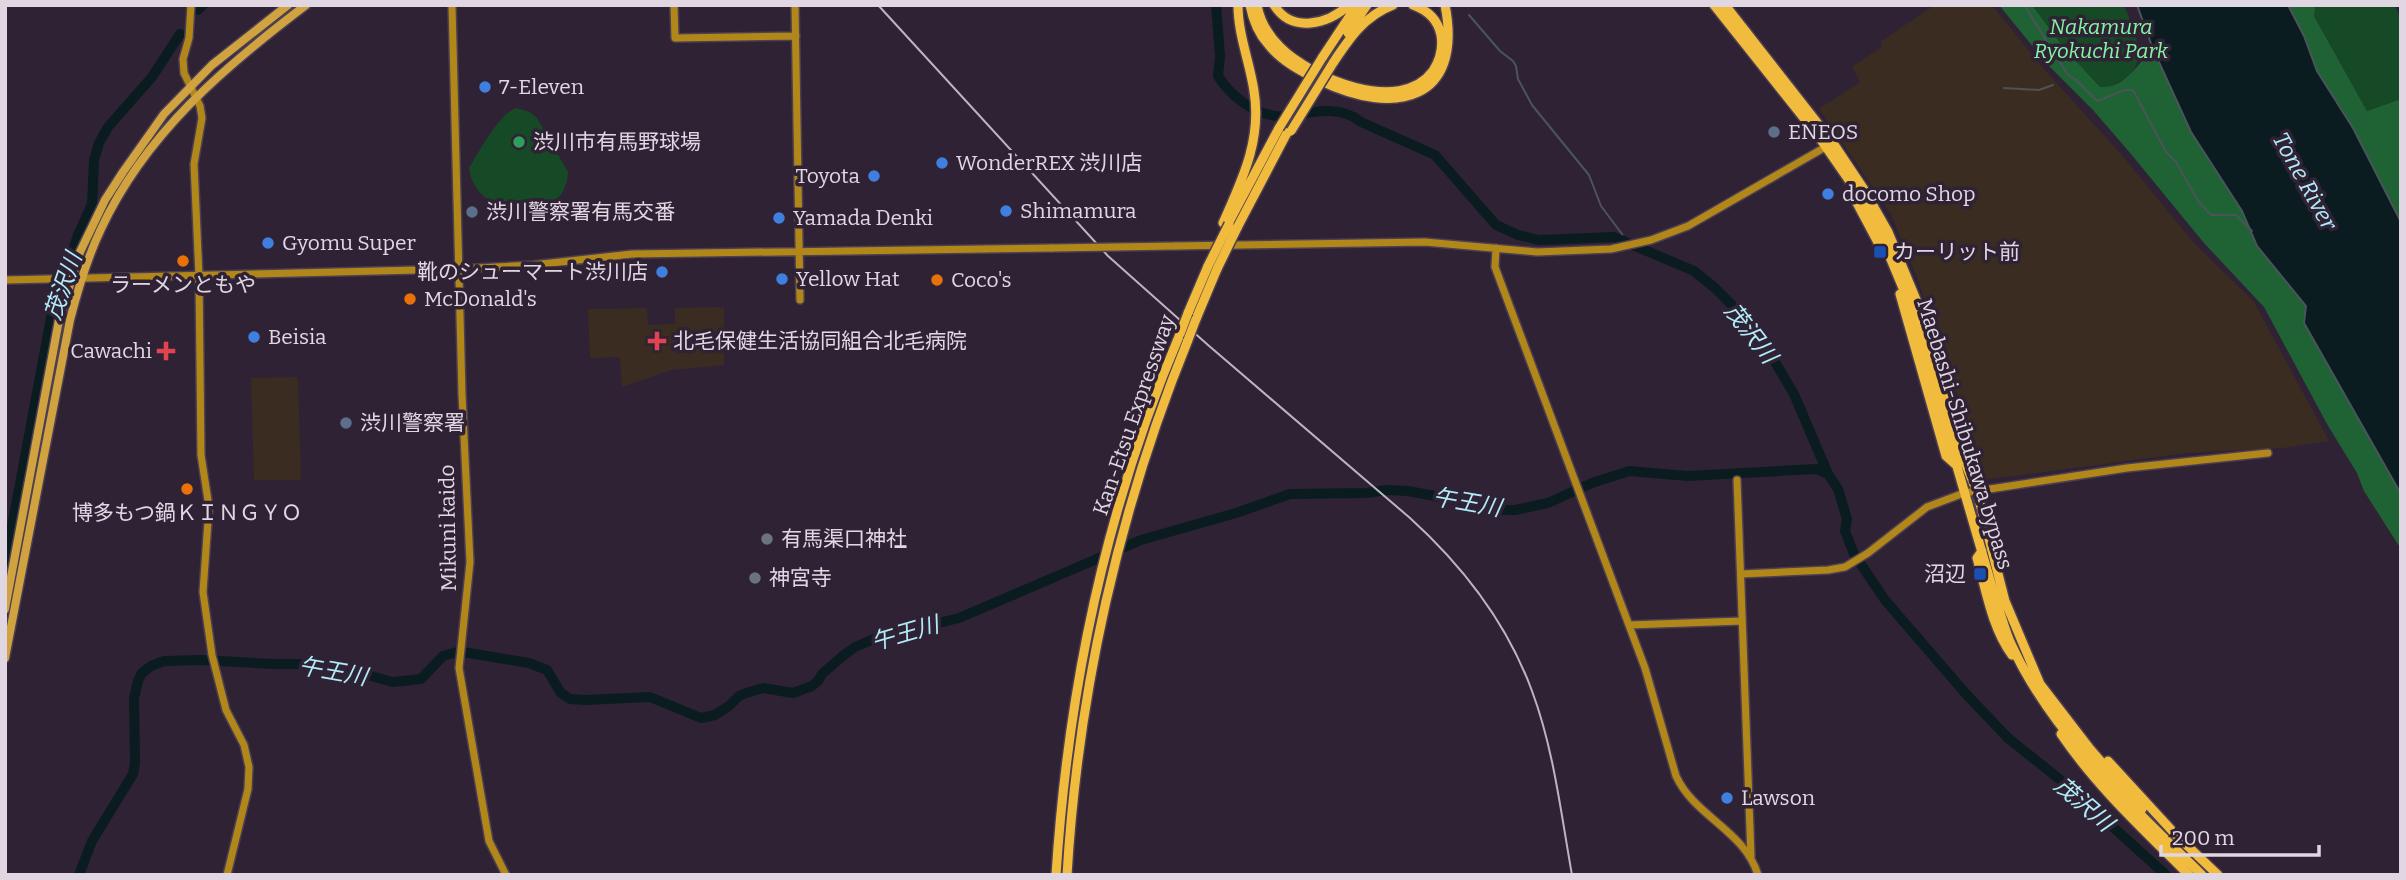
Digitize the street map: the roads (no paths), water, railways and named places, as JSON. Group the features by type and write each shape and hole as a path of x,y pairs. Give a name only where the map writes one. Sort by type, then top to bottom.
{"highway":[{"path":"1210,267 1230,225 1256,133 1253,83 1240,28 1238,5"},
{"path":"1250,5 1260,34 1282,59 1342,90 1389,100 1419,92 1440,72 1450,42 1445,5"},
{"path":"1257,5 1261,20 1271,37 1295,59 1346,84 1371,91 1392,92 1411,88 1426,78 1436,66 1441,49 1437,23 1426,11 1413,5"},
{"path":"1274,5 1283,16 1308,24 1327,20 1349,5"},
{"name":"Kan-Etsu Expressway","path":"1328,61 1357,5"},
{"name":"Kan-Etsu Expressway","path":"1067,875 1085,714 1113,572 1122,535 1192,312 1230,225 1328,61 1367,5"},
{"path":"1328,61 1361,25 1392,5"},
{"name":"Maebashi-Shibukawa bypass","path":"1714,5 1830,145 1880,233 1910,304 2010,643 2029,679 2202,875"},
{"name":"Maebashi-Shibukawa bypass","path":"1725,5 1830,145 1888,232 1917,302 1964,460 1977,492 2005,601 2038,687"},
{"name":"Kan-Etsu Expressway","path":"1230,225 1264,173 1286,129"},
{"name":"Kan-Etsu Expressway","path":"1192,312 1210,267"},
{"name":"Kan-Etsu Expressway","path":"1056,875 1074,712 1110,538 1151,407 1184,337"},
{"path":"2038,687 2054,723 2091,775 2189,875"},
{"path":"2038,687 2218,875"}],"main road":[{"path":"5,609 67,279 105,200 164,114 236,44 288,5"},
{"path":"5,658 61,361 81,279 101,229 149,149 195,97 243,54 306,5"}],"street":[{"path":"191,5 189,38 183,59 184,73 202,118 194,164 199,276 201,455 209,507 203,592 213,661 226,710 244,745 249,767 248,789 227,875"},
{"name":"Mikuni kaido","path":"452,5 458,269 470,562 459,668 489,841 506,875"},
{"path":"674,5 675,38 796,36"},
{"path":"795,5 800,300"},
{"path":"5,280 458,269 533,265 632,254 1425,242 1564,252 1611,249 1651,240 1684,228 1830,145"},
{"path":"1496,248 1495,267 1646,668 1680,786 1696,805 1738,839 1751,856 1758,875"},
{"path":"1741,574 1828,570 1855,562 1927,507 1964,493 2127,468 2269,453"},
{"path":"1737,480 1751,856"},
{"path":"1629,625 1742,621"}],"water":[{"name":"Tone River","path":"2137,5 2288,5 2304,36 2317,71 2353,128 2401,222 2401,494 2304,323 2306,306 2257,246 2242,211 2191,132 2153,49"}],"waterway":[{"name":"茂沢川","path":"198,10 203,5"},
{"name":"茂沢川","path":"1216,5 1220,56 1218,76 1235,96 1250,107 1278,116 1319,111 1354,117 1435,155 1496,225 1518,235 1539,240 1614,237 1694,271 1715,288 1760,337 1794,394 1828,474 1838,489 1847,519 1845,531 1854,554 1885,600 2008,738 2063,782 2166,875"},
{"path":"2024,5 2068,75 2097,101 2125,90 2133,90 2166,152 2176,162 2198,201 2211,215 2236,215 2252,231"},
{"path":"1469,15 1500,51 1513,61 1518,79 1532,105 1589,175 1601,206 1622,234 1624,241"},
{"name":"茂沢川","path":"5,564 51,318 78,235 92,204 94,160 99,143 108,127 152,77 180,34"},
{"path":"2004,88 2039,90 2053,85"},
{"name":"午王川","path":"79,875 92,841 133,774 134,698 138,681 142,673 151,666 164,661 314,664 393,682 421,679 443,656 457,652 469,653 529,663 547,670 561,693 570,699 650,697 701,718 715,715 739,696 763,688 793,693 812,686 844,655 874,639 959,618 1141,540 1236,513 1290,494 1408,491 1477,507 1515,510 1548,503 1592,483 1629,471 1688,476 1816,469 1828,474"}],"railway":[{"path":"878,5 1108,256 1410,518 1466,576 1510,642 1540,713 1572,875"}],"place":[{"name":"7-Eleven","path":"485,87"},
{"name":"ENEOS","path":"1774,132"},
{"name":"渋川市有馬野球場","path":"519,142"},
{"name":"WonderREX 渋川店","path":"942,163"},
{"name":"Toyota","path":"874,176"},
{"name":"docomo Shop","path":"1828,194"},
{"name":"Shimamura","path":"1006,211"},
{"name":"渋川警察署有馬交番","path":"472,212"},
{"name":"Yamada Denki","path":"779,218"},
{"name":"Gyomu Super","path":"268,243"},
{"name":"カーリット前","path":"1880,252"},
{"name":"ラーメンともや","path":"183,261"},
{"name":"靴のシューマート渋川店","path":"662,272"},
{"name":"Yellow Hat","path":"782,279"},
{"name":"Coco's","path":"937,280"},
{"name":"McDonald's","path":"410,299"},
{"name":"Beisia","path":"254,337"},
{"name":"北毛保健生活協同組合北毛病院","path":"657,341"},
{"name":"Cawachi","path":"166,351"},
{"name":"渋川警察署","path":"346,423"},
{"name":"博多もつ鍋ＫＩＮＧＹＯ","path":"187,489"},
{"name":"有馬渠口神社","path":"767,539"},
{"name":"沼辺","path":"1980,574"},
{"name":"神宮寺","path":"755,578"},
{"name":"Lawson","path":"1727,798"}],"park label":[{"name":"Nakamura Ryokuchi Park","path":"2101,39"}]}
